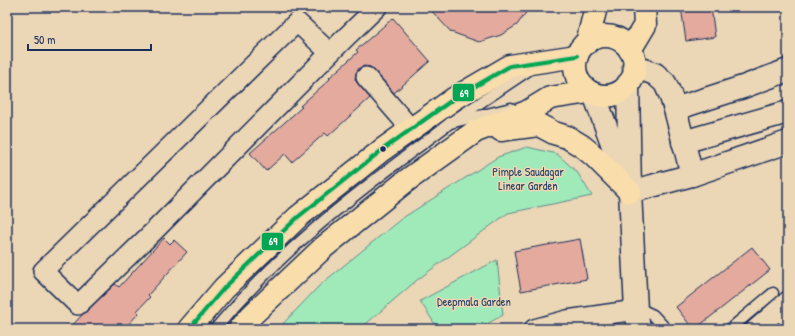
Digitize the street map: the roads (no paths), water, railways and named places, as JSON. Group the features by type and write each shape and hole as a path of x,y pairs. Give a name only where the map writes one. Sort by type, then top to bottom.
{"main road":[{"path":"591,93 584,88 578,78 575,67 596,7"},
{"path":"240,329 252,315 324,247 406,181 476,131 527,112 550,98 591,93 607,96 618,93 631,67 645,24 644,7"},
{"path":"189,329 224,288 298,217 382,150 455,98 510,66 543,61 582,49 596,38 607,37 623,42 631,67"},
{"path":"476,131 512,129 539,125 554,133 567,137 582,146 630,192"}],"street":[{"path":"330,53 297,22 43,271 78,305 154,232 377,7"},
{"path":"534,329 567,320 637,315 630,192 631,67 655,74 664,83 670,94 675,110 692,174"},
{"path":"675,110 788,70"},
{"path":"366,76 411,130"},
{"path":"591,93 630,192"},
{"path":"683,142 788,112"},
{"path":"630,192 692,174 788,142"},
{"path":"756,329 782,308"}],"lane":[{"path":"215,329 238,302 311,232 450,123 543,61"},
{"path":"450,123 550,98"},
{"path":"730,329 782,308"},
{"path":"637,315 652,315 666,329"}],"park label":[{"name":"Pimple Saudagar Linear Garden","path":"528,179"},
{"name":"Deepmala Garden","path":"474,302"}]}
